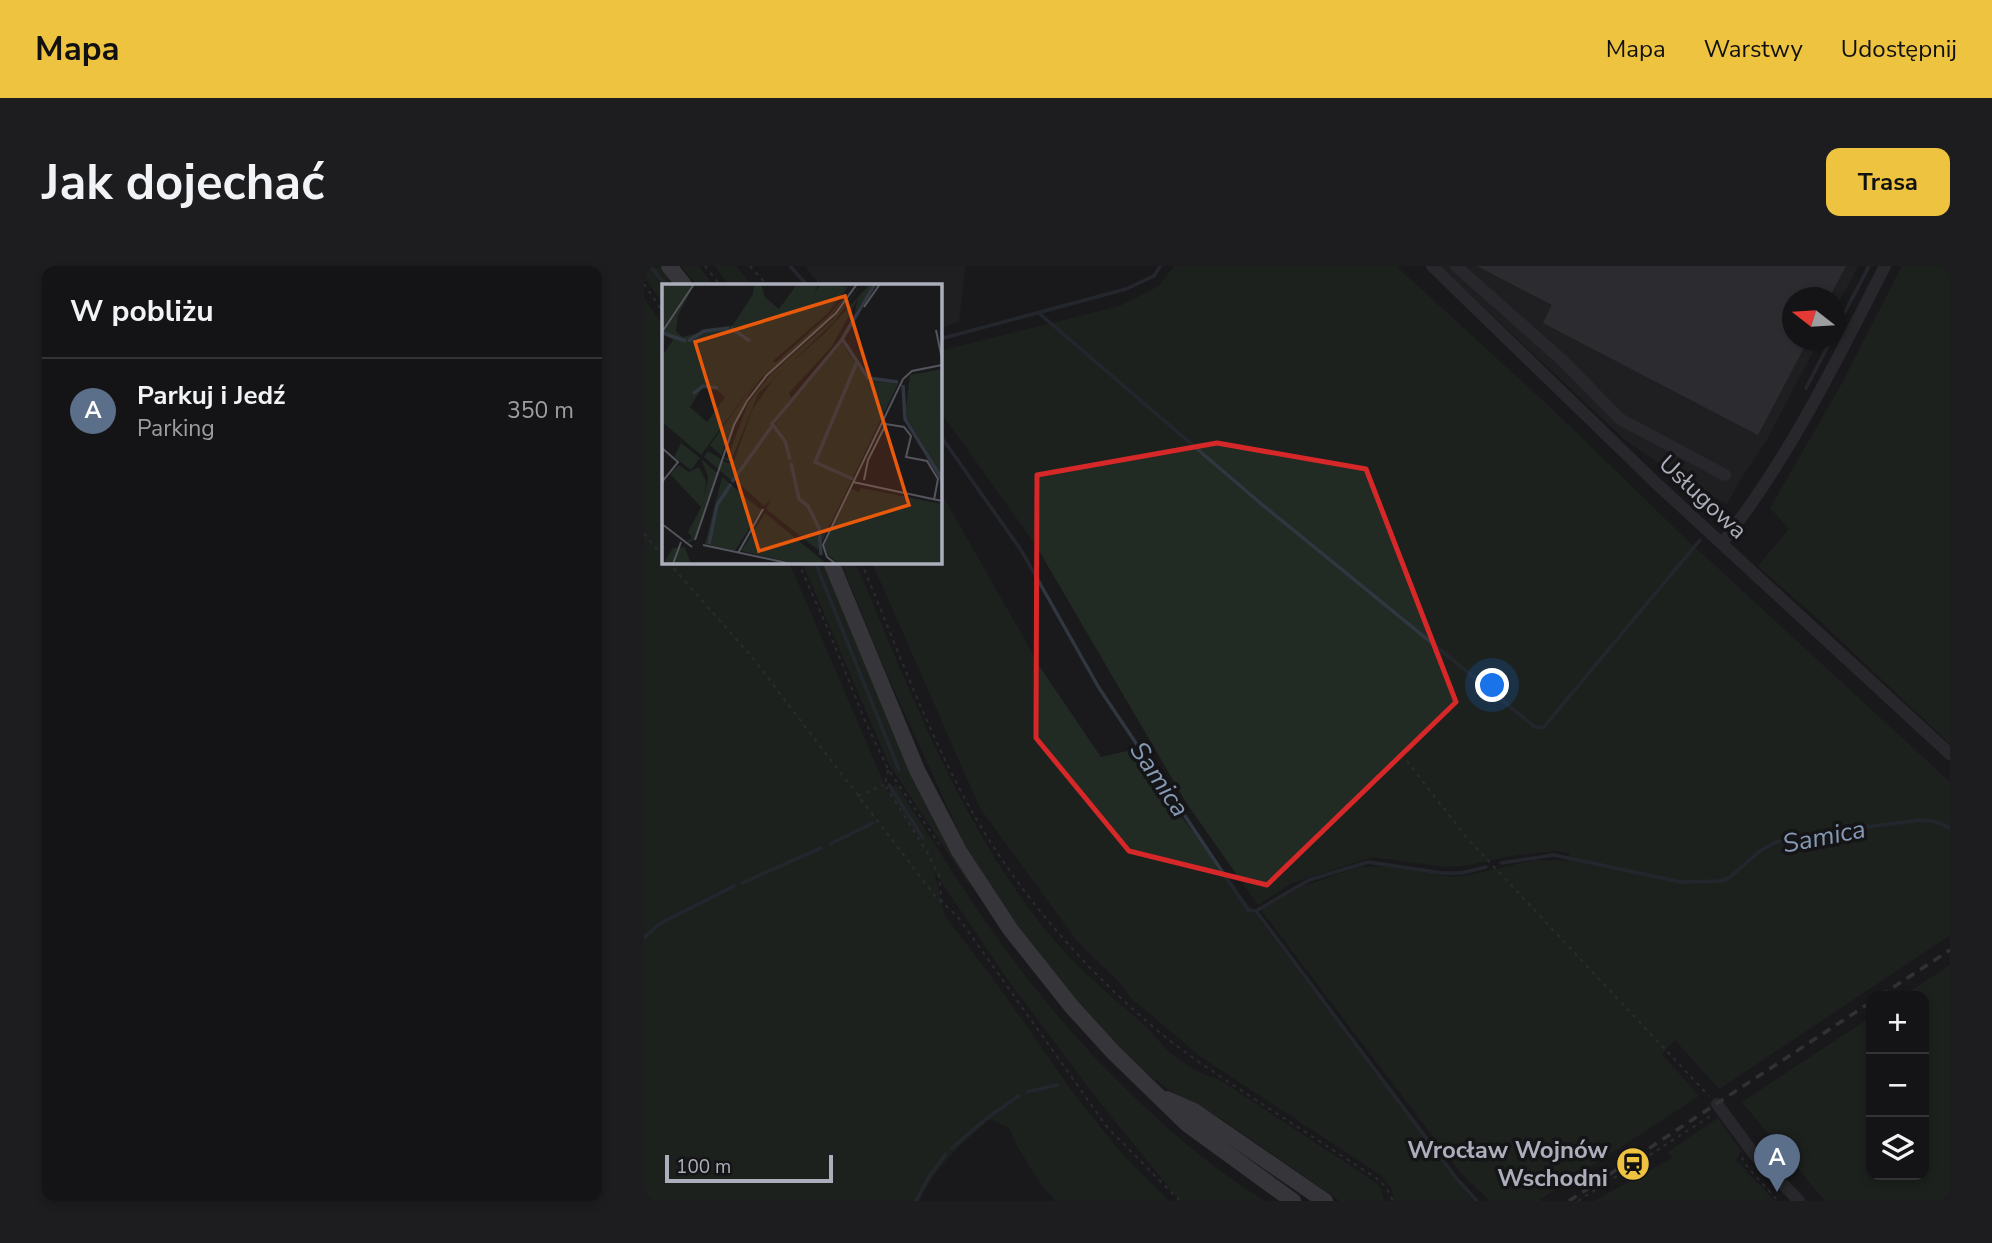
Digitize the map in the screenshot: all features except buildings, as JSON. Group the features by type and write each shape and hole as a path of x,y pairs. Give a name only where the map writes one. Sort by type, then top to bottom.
{"main road":[{"path":"669,266 683,284"},
{"path":"832,564 917,770 959,851 984,892 1038,967 1113,1052 1187,1124 1293,1201"},
{"path":"1162,1097 1194,1111 1325,1201"}],"lane":[{"name":"Usługowa","path":"1432,266 1657,484 1950,754"},
{"path":"1456,266 1562,360 1620,419 1725,475"},
{"path":"1721,543 1740,519 1819,395 1885,266"},
{"path":"1716,1108 1754,1154 1799,1201"}],"path":[{"path":"705,266 719,284"},
{"path":"750,266 766,284"},
{"path":"644,284 662,311"},
{"path":"644,534 662,555"},
{"path":"670,564 752,657 858,796 943,903 958,917 1107,1126 1180,1201"},
{"path":"798,564 888,769 885,785 939,876 943,903"},
{"path":"862,564 953,775 1004,861 1058,933 1099,977 1146,1021 1215,1072 1376,1178 1393,1201"},
{"path":"1407,761 1466,837 1716,1108 1578,1201"},
{"path":"858,796 885,785"},
{"path":"1743,1153 1740,1159 1778,1201"}],"highlighted area":[{"path":"1217,443 1366,469 1456,702 1267,885 1129,851 1036,738 1037,475"}],"shaded area":[{"path":"644,266 663,267 671,284 662,284 662,302 644,277"},
{"path":"681,266 699,266 712,284 696,284"},
{"path":"715,266 736,266 751,284 728,284"},
{"path":"805,266 965,266 959,322 942,327 942,284 819,284"},
{"path":"1174,266 1396,266 1950,782 1950,935 1719,1089 1675,1040 1662,1054 1699,1096 1538,1201 1490,1201 1460,1172 1261,910 1301,887 1358,867 1388,866 1453,877 1535,860 1569,861 1569,853 1555,851 1517,855 1445,867 1373,857 1292,883 1258,905 1187,804 1035,544 942,414 942,350 1120,306 1159,286"},
{"path":"1440,266 1858,266 1845,291 1845,287 1782,287 1782,350 1814,350 1766,441 1727,504 1689,484 1624,439"},
{"path":"1902,266 1950,266 1950,744 1758,566 1789,529 1770,508 1841,385"},
{"path":"644,298 662,325 662,564 790,564 888,793 896,784 997,938 1034,987 1094,1057 1183,1142 1264,1201 1180,1201 1098,1100 1006,977 934,871 945,916 1002,991 1071,1090 1122,1154 1169,1201 1056,1201 1043,1187 1009,1128 990,1119 941,1166 919,1201 644,1201"},
{"path":"942,495 1042,670 1101,757 1131,750 1473,1201 1394,1201 1391,1187 1381,1175 1201,1057 1131,998 1123,986 1078,942 980,808 873,564 942,564"},
{"path":"803,564 824,564 881,702 971,881 968,883 889,764"},
{"path":"842,564 856,564 939,755 988,847 1016,891 1058,945 1177,1058 1220,1080 1375,1182 1381,1188 1384,1201 1340,1201 1223,1120 1169,1090 1129,1059 1081,1008 1009,915 963,841 882,663"},
{"path":"1950,965 1950,1201 1825,1201 1742,1102 1866,1020 1866,1180 1929,1180 1929,991 1911,991"},
{"path":"1718,1118 1741,1151 1736,1160 1775,1201 1594,1201 1672,1158 1668,1152"}],"waterway":[{"path":"650,266 665,284"},
{"name":"Samica","path":"790,266 806,284"},
{"path":"942,338 1126,289 1154,276 1160,266"},
{"path":"1845,312 1869,266"},
{"path":"1040,314 1259,502 1535,727 1543,728 1700,540"},
{"path":"1806,388 1826,350"},
{"name":"Samica","path":"942,438 1021,550 1099,688 1248,910 1256,911 1309,880 1368,862 1442,873 1462,873 1486,867"},
{"path":"816,564 899,770"},
{"path":"889,785 923,838"},
{"name":"Samica","path":"1501,863 1554,855 1681,882 1721,881 1729,878 1760,851 1776,842 1803,835 1921,820 1933,821 1950,828"},
{"path":"830,844 873,823"},
{"path":"742,883 821,848"},
{"path":"644,938 659,924 734,886"},
{"path":"1256,911 1457,1179 1477,1201"},
{"path":"1027,1092 1057,1085"},
{"path":"952,1148 987,1118 1019,1096"},
{"path":"916,1201 930,1175 946,1154"}],"railway":[{"path":"1888,991 1950,950"},
{"path":"1569,1201 1866,1005"}],"place":[{"name":"Wrocław Wojnów Wschodni","path":"1633,1164"},
{"name":"Parkuj i Jedź","path":"1777,1192"}]}
